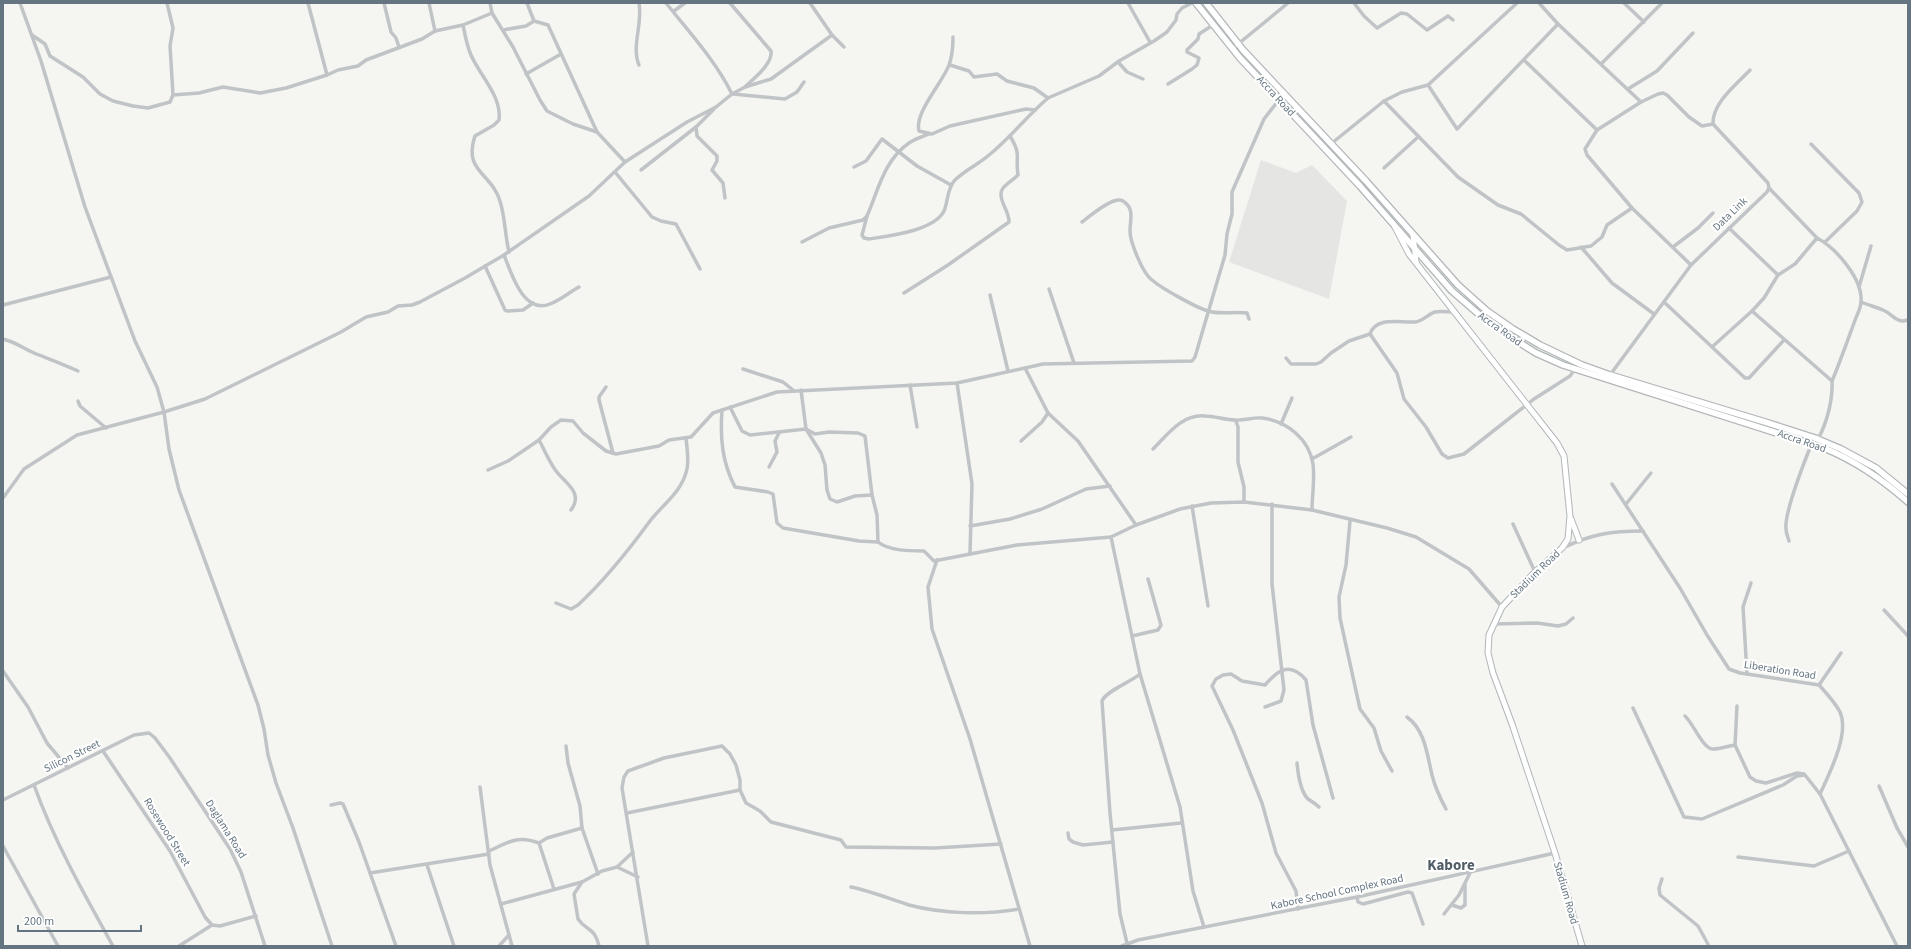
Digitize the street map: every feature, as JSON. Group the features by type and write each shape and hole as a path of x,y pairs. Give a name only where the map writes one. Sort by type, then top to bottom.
{"main road":[{"name":"Accra Road","path":"1196,3 1232,49 1279,98 1394,224 1452,291 1482,317 1509,336 1536,353 1575,369 1812,443 1855,462 1872,473 1908,502"},
{"name":"Accra Road","path":"1206,3 1238,43 1332,143 1458,285 1487,311 1508,326 1540,346 1610,375 1818,439 1858,457 1876,468 1908,494"},
{"path":"1394,224 1402,243 1417,264"},
{"name":"Stadium Road","path":"1413,235 1413,247 1417,264 1557,443 1564,456 1570,516 1569,533 1562,548 1535,572 1502,608 1492,624 1489,635 1488,653 1492,673 1512,724 1555,853 1582,946"},
{"path":"1570,516 1579,540"}],"street":[{"path":"20,3 85,207 135,340 157,387 164,412 169,449 179,490 258,705 268,755 276,783 293,828 332,946"},
{"path":"31,34 45,44 50,56 83,78 100,94 133,106 148,108 168,104 173,96 170,46 173,28 167,3"},
{"path":"308,3 327,75"},
{"path":"384,3 391,32 396,38 399,47"},
{"path":"429,3 435,31"},
{"path":"490,3 492,13 504,30 526,74 547,110 573,124 597,132"},
{"path":"527,3 534,21"},
{"path":"639,3 640,20 635,52 639,65"},
{"path":"666,3 693,34 722,74 732,94"},
{"path":"674,11 685,3"},
{"path":"730,3 771,51 769,61 745,87"},
{"path":"810,3 832,35 844,47"},
{"path":"1128,3 1150,42"},
{"path":"1035,110 1026,109 950,126 909,143 893,157 882,178 867,216 862,234 864,238 869,240 913,231 930,223 943,214 951,185 954,180 989,155 1048,98 1099,76 1118,62 1167,32 1176,20 1177,14 1192,3"},
{"path":"1232,49 1288,3"},
{"path":"1354,3 1364,16 1377,28 1401,12 1406,14 1426,30 1448,16 1453,20"},
{"path":"1332,143 1384,101 1402,92 1428,85 1517,3"},
{"path":"1539,3 1558,24 1602,63 1641,102"},
{"path":"1624,3 1644,22"},
{"path":"1602,63 1662,3"},
{"path":"173,96 199,93 223,87 260,93 286,88 338,70 358,66 366,60 422,39 435,31 463,25 492,13"},
{"path":"504,30 526,26 534,21 548,25 597,132 626,162"},
{"path":"1428,85 1437,101 1457,129 1558,24"},
{"path":"463,25 471,55 485,78 498,107 499,120 494,125 475,136 471,149 471,155 500,200 509,252"},
{"path":"1168,84 1197,65 1199,58 1187,52 1198,39 1200,34 1213,26"},
{"path":"1628,90 1657,71 1693,33"},
{"path":"641,170 696,128 716,107 732,94 745,87 771,79 832,35"},
{"path":"928,134 919,130 920,117 950,65 953,38"},
{"path":"526,74 561,54"},
{"path":"1524,60 1597,130"},
{"path":"1118,62 1127,72 1143,79"},
{"path":"950,65 969,71 974,77 997,74 1006,80 1034,88 1048,98"},
{"path":"1750,70 1717,108 1713,116 1713,124 1768,183 1769,188 1817,238 1825,242 1838,254 1859,287 1861,302 1832,381 1833,390 1830,404 1818,439"},
{"path":"732,94 785,99 797,92 804,82"},
{"path":"488,470 508,461 539,440 551,427 561,420 573,422 583,433 606,452 616,454 659,446 669,440 686,438 694,434 714,413 777,392 792,390 956,383 1043,364 1172,363 1192,361 1195,357 1225,255 1226,234 1232,214 1232,192 1264,119 1285,92"},
{"path":"1690,265 1632,208 1587,155 1586,149 1597,130 1641,102 1663,93 1667,95 1688,117 1702,126 1713,124"},
{"path":"1384,101 1458,177 1498,205 1521,214 1558,245 1567,250 1591,246 1602,237 1607,225 1632,208"},
{"path":"3,498 24,469 76,435 164,412 205,399 341,332 359,320 388,312 398,306 412,305 420,302 509,252 589,196 626,162 692,119 716,107"},
{"path":"696,128 697,136 717,156 717,161 712,170 723,183 725,198"},
{"path":"904,293 948,265 1009,222 1001,194 1002,189 1018,175 1017,168 1019,156 1018,148 1010,136"},
{"path":"1384,168 1418,137"},
{"path":"854,167 866,161 880,139 928,173 951,185"},
{"path":"1811,144 1860,193 1862,202 1857,211 1825,242"},
{"path":"615,172 652,217 661,221 676,224 700,269"},
{"name":"Data Link","path":"1610,375 1690,265 1767,192 1769,188"},
{"path":"1082,222 1117,199 1122,200 1130,207 1132,218 1130,236 1147,275 1151,280 1174,294 1208,311 1247,313 1249,319"},
{"path":"1672,247 1698,228 1713,213"},
{"path":"802,242 829,228 860,222 867,216"},
{"path":"1729,228 1778,275"},
{"path":"1712,347 1752,311 1764,298 1778,275 1795,264 1817,238"},
{"path":"1859,287 1871,246"},
{"path":"1581,247 1612,283 1654,314"},
{"path":"504,255 520,292 533,303 549,304 579,287"},
{"path":"485,266 505,310 523,310 533,303"},
{"path":"3,305 112,277"},
{"path":"1049,289 1074,363"},
{"path":"990,295 1008,371"},
{"path":"1664,302 1744,378 1748,378 1784,340"},
{"path":"1861,302 1884,310 1894,319 1903,322 1908,320"},
{"path":"1752,311 1832,381"},
{"path":"1370,334 1372,327 1378,323 1407,321 1416,322 1434,312 1454,312"},
{"path":"1370,334 1397,373 1404,399 1426,427 1442,454 1448,458 1464,454 1534,399 1570,376 1575,369"},
{"path":"1286,358 1291,364 1316,364 1321,362 1349,341 1370,334"},
{"path":"3,339 17,342 33,353 58,361 78,371"},
{"path":"1025,368 1048,413 1060,422 1078,441 1136,525"},
{"path":"743,369 783,382 792,390"},
{"path":"956,383 972,484 970,553"},
{"path":"910,386 917,427"},
{"path":"606,387 599,397 599,400 613,453"},
{"path":"801,390 806,430 821,453 825,465 827,490 830,499 837,502 855,496 872,495"},
{"path":"1281,424 1292,398"},
{"path":"78,401 80,406 106,428"},
{"path":"730,407 742,431 750,435 779,434 806,430 815,434 829,432 858,433 865,436 872,495 877,515 878,542"},
{"path":"722,410 722,451 735,487 773,494 777,523 783,528 859,541 878,542 882,545 905,551 924,551 934,561 1017,545 1111,537 1136,525 1192,506 1244,502 1272,504 1312,510 1350,521 1387,528 1416,537 1469,569 1502,608"},
{"path":"1021,441 1042,422 1048,413"},
{"path":"1153,449 1174,428 1190,416 1205,416 1236,421 1262,418 1289,427 1298,435 1310,452 1312,459 1312,510"},
{"path":"1236,421 1238,426 1238,462 1244,487 1244,502"},
{"path":"769,467 777,452 774,441 779,434"},
{"path":"1312,459 1351,437"},
{"path":"556,603 571,609 582,602 636,542 651,520 671,500 687,469 686,438"},
{"path":"539,440 559,476 571,486 574,492 575,503 571,510"},
{"path":"1789,541 1786,528 1787,518 1802,469 1812,443"},
{"path":"1626,504 1651,473"},
{"name":"Liberation Road","path":"1612,484 1680,588 1707,635 1729,668 1747,674 1819,685 1839,710 1843,724 1833,767 1820,794"},
{"path":"970,526 1010,518 1042,509 1086,489 1110,486"},
{"path":"1265,706 1281,701 1284,690 1283,670 1278,648 1277,618 1272,584 1272,504"},
{"path":"1192,506 1208,606"},
{"path":"1350,521 1346,565 1339,597 1340,618 1360,709 1374,728 1381,751 1392,771"},
{"path":"1513,524 1535,572"},
{"path":"1562,548 1579,540 1614,531 1643,531"},
{"path":"1111,537 1140,674 1180,807 1181,823 1185,834 1193,891 1204,927"},
{"path":"938,560 928,587 932,629 970,739 1030,946"},
{"path":"1132,636 1158,630 1161,625 1148,579"},
{"path":"1747,674 1743,640 1742,607 1751,583"},
{"path":"1884,610 1908,636"},
{"path":"1492,624 1537,623 1558,626 1566,624 1573,618"},
{"path":"1819,685 1841,654"},
{"path":"1298,909 1296,891 1276,853 1262,803 1233,730 1212,686 1216,679 1223,675 1231,674 1242,681 1265,685 1274,675 1283,670 1293,669 1306,680 1313,724 1333,798"},
{"path":"3,671 28,707 47,743 68,768"},
{"path":"1127,943 1120,914 1102,701 1106,696 1132,681 1140,674"},
{"path":"1736,706 1735,745 1750,777 1756,781 1766,783 1797,773 1805,775 1820,794 1897,946"},
{"path":"1633,708 1684,817 1702,819 1782,785 1797,776 1805,775"},
{"path":"1685,716 1692,723 1706,747 1712,749 1735,745"},
{"path":"1407,717 1415,723 1421,733 1438,795 1446,809"},
{"name":"Silicon Street","path":"3,800 103,750 134,736 149,732"},
{"name":"Daglama Road","path":"149,732 166,753 230,849 241,872 266,946"},
{"path":"566,746 568,763 580,806 582,828 598,874"},
{"path":"648,946 638,877 622,788 624,777 628,772 664,758 722,746 730,754 736,765 740,780 740,790 746,803 760,811 772,822 840,840 846,847 935,848 1001,844"},
{"name":"Rosewood Street","path":"103,750 170,851 205,917 212,925"},
{"path":"1297,763 1299,778 1307,799 1319,807"},
{"path":"34,785 42,806 89,904 113,946"},
{"path":"1879,786 1897,828 1908,847"},
{"path":"480,787 493,875 512,946"},
{"path":"627,813 740,790"},
{"path":"330,805 340,803 343,804 396,946"},
{"path":"1112,830 1181,823"},
{"path":"539,843 547,838 582,828"},
{"path":"1068,833 1069,839 1079,844 1113,842"},
{"path":"370,873 489,853 510,842 526,838 539,843"},
{"path":"539,843 554,889"},
{"path":"3,846 58,946"},
{"path":"1738,857 1814,866 1848,851"},
{"path":"501,904 582,882 598,874 616,868 633,852"},
{"name":"Kabore School Complex Road","path":"1122,946 1127,943 1357,897 1555,853"},
{"path":"427,864 454,946"},
{"path":"616,868 638,877"},
{"path":"1444,914 1452,905 1470,873"},
{"path":"1662,879 1659,888 1660,895 1688,916 1698,926 1709,946"},
{"path":"582,882 574,894 578,919 591,928 597,936 599,946"},
{"path":"1452,905 1461,908 1465,905 1465,884"},
{"path":"851,887 911,905 960,912 999,912 1019,909"},
{"path":"1357,897 1358,902 1363,904 1408,892 1412,893 1424,924"},
{"path":"179,946 212,925 220,926 256,916"},
{"path":"500,946 509,935"}],"shaded area":[{"path":"1261,160 1296,173 1312,165 1347,201 1329,299 1229,262"}],"district":[{"name":"Kabore","path":"1451,865"}]}
